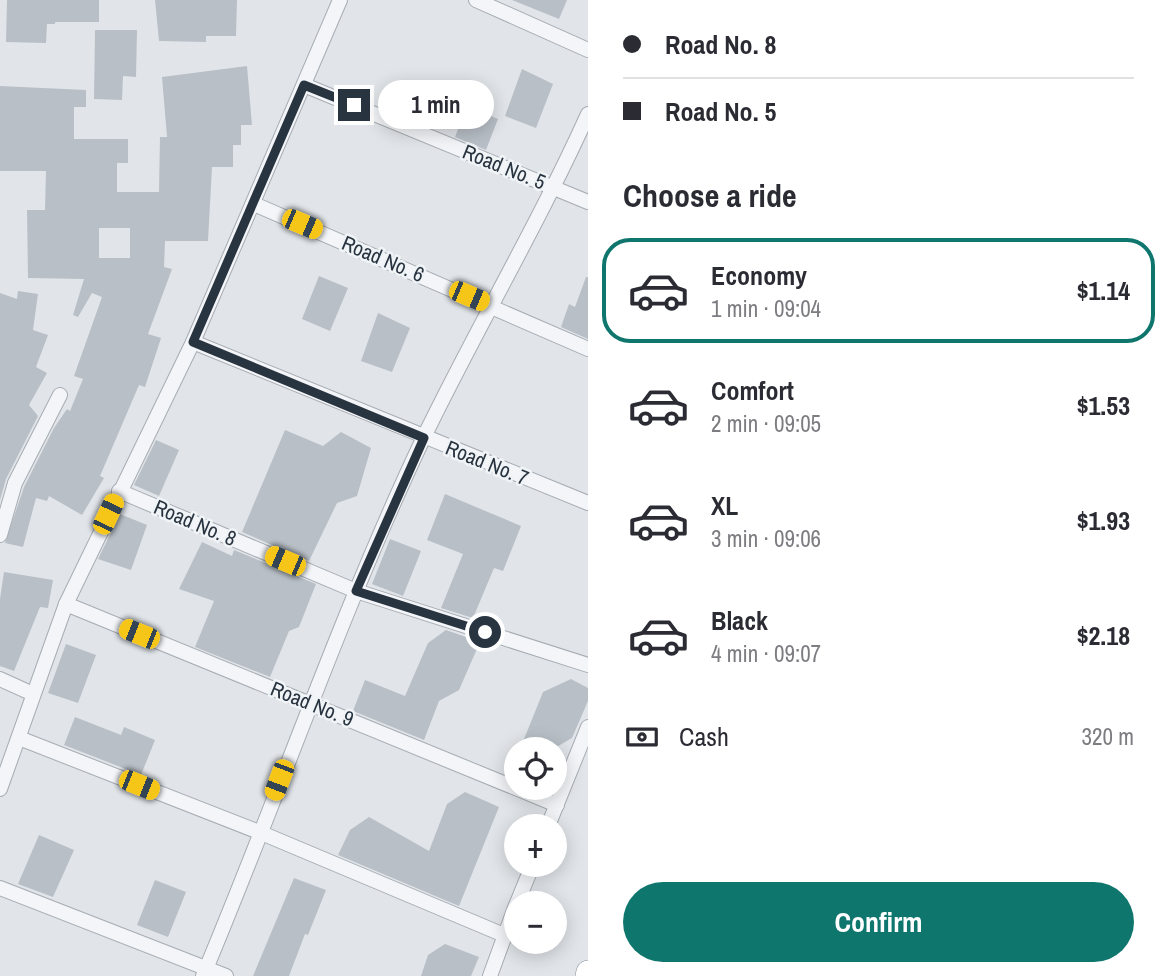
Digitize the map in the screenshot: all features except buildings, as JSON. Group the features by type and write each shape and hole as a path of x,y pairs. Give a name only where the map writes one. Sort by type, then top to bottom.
{"street":[{"path":"0,789 66,604 193,342 340,0"},
{"path":"476,0 588,50"},
{"name":"Road No. 5","path":"304,85 588,201"},
{"path":"205,972 310,703 424,438 555,188 588,114"},
{"name":"Road No. 6","path":"254,204 588,349"},
{"name":"Road No. 7","path":"193,342 588,503"},
{"path":"0,535 15,483 60,395"},
{"name":"Road No. 8","path":"119,491 356,591 588,665"},
{"name":"Road No. 9","path":"66,604 557,805"},
{"path":"0,679 33,694"},
{"path":"553,814 588,727"},
{"path":"19,738 259,832 504,935 490,976"},
{"path":"0,888 205,972 226,976"}],"route":[{"path":"354,105 304,85 193,342 424,438 356,591 485,632"}]}
